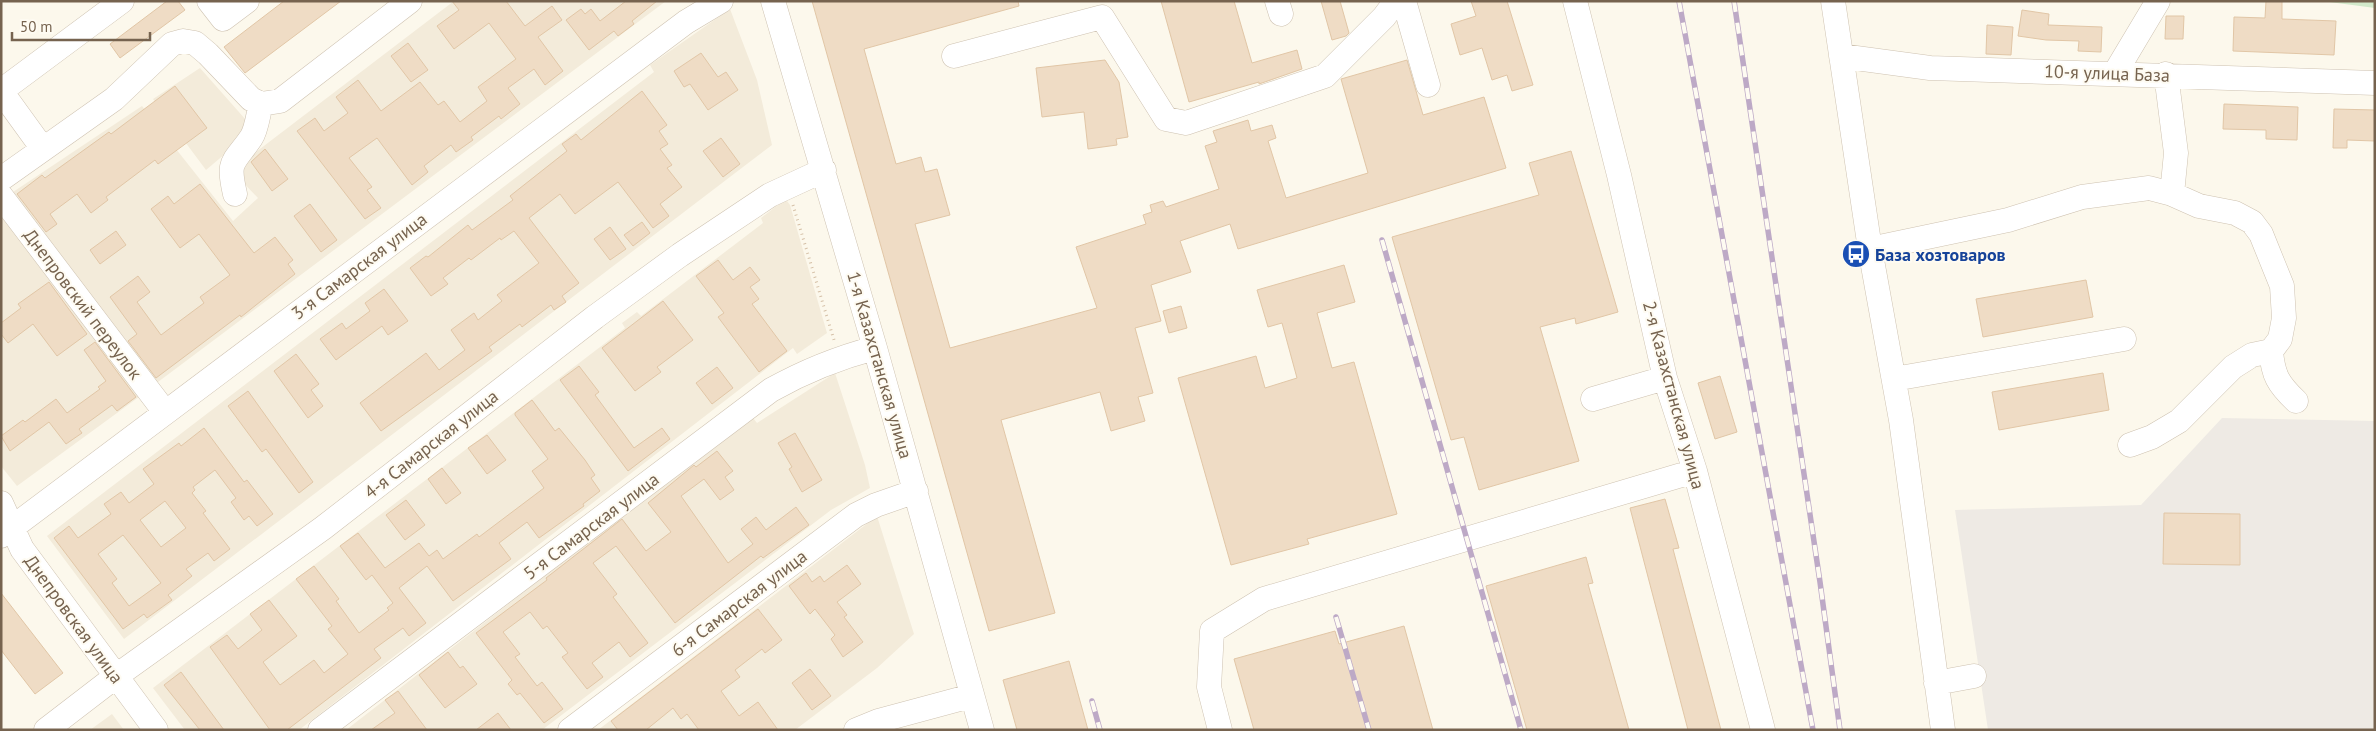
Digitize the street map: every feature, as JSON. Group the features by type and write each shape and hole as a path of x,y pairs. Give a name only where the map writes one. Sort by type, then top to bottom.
{"street":[{"path":"43,149 1,91 122,1"},
{"path":"216,10 247,1"},
{"path":"1,179 114,99 172,44 183,41 195,42 251,98 261,104 280,100 410,1"},
{"name":"3-я Самарская улица","path":"6,531 678,27 721,1"},
{"name":"1-я Казахстанская улица","path":"772,1 824,170 982,730"},
{"path":"954,56 1102,17 1166,119 1186,123 1325,76 1384,17 1396,1"},
{"path":"1404,1 1428,85"},
{"name":"2-я Казахстанская улица","path":"1575,1 1620,175 1665,378 1695,471 1763,730"},
{"path":"1833,1 1870,249 1901,420 1943,730"},
{"path":"2115,73 2158,1"},
{"name":"10-я улица База","path":"1841,56 1930,68 2166,74 2375,83"},
{"path":"2166,74 2176,153 2172,194"},
{"path":"235,194 230,172 235,156 252,136 261,104"},
{"name":"4-я Самарская улица","path":"46,730 115,677 323,528 595,317 680,255 770,195 787,185 824,170"},
{"path":"1870,249 2008,220 2082,197 2149,188 2172,194 2199,206 2235,213 2252,222 2261,234 2282,286 2284,318 2280,339 2271,351 2252,355 2232,367 2179,421 2152,437 2130,445"},
{"name":"Днепровский переулок","path":"1,196 165,412"},
{"path":"1894,379 2124,339"},
{"name":"5-я Самарская улица","path":"320,730 771,390 806,370 839,357 875,348"},
{"path":"2271,351 2273,371 2282,388 2296,401"},
{"path":"1593,399 1665,378"},
{"path":"1220,730 1209,687 1212,631 1264,598 1695,471"},
{"name":"6-я Самарская улица","path":"570,730 856,516 876,505 916,491"},
{"name":"Днепровская улица","path":"1,503 6,531 22,549 156,730"},
{"path":"1936,683 1974,676"},
{"path":"856,730 878,721 971,696"}],"path":[{"path":"787,185 839,357"}],"shaded area":[{"path":"454,1 666,1 154,385 10,194 142,106 233,221 258,198 237,176 243,162"},
{"path":"730,9 757,80 772,145 124,639 47,536 654,72 650,65"},
{"path":"200,68 246,120 245,137 206,170 153,99"},
{"path":"783,201 787,201 790,205 827,333 797,354 793,348 299,730 185,730 153,688 625,328 622,323 637,312 641,316 763,223 761,218"},
{"path":"1,217 37,253 143,394 17,486 1,466"},
{"path":"835,373 865,465 870,488 831,510 542,730 346,730 722,438 753,418 757,423"},
{"path":"2222,418 2375,421 2375,730 1988,730 1955,510 2141,505"},
{"path":"877,516 914,634 877,668 795,730 598,730"},
{"path":"112,714 124,730 90,730"}],"green space":[{"path":"2322,1 2375,1 2375,8"}],"building":[{"path":"167,1 178,1 185,10 120,58 110,44"},
{"path":"284,1 341,1 245,73 224,47"},
{"path":"452,1 506,1 525,26 552,6 562,20 538,37 563,71 545,85 534,69 508,88 520,104 501,119 499,116 471,137 473,140 456,152 451,145 424,166 428,172 412,185 377,138 349,158 372,187 367,190 381,208 365,219 297,131 315,118 324,131 348,113 336,97 358,80 381,111 420,82 438,105 444,101 460,122 487,101 478,87 516,59 489,23 454,49 437,26 459,10"},
{"path":"626,1 657,1 632,21 634,24 618,36 614,31 589,50 566,20 581,9 585,14 591,9 600,21"},
{"path":"812,1 1018,1 1019,6 864,49 896,164 921,157 925,172 937,169 950,215 915,224 950,348 1097,308 1076,247 1146,224 1143,215 1152,212 1150,205 1163,201 1166,207 1219,189 1205,146 1217,142 1213,131 1248,120 1251,131 1272,125 1276,138 1268,141 1286,198 1368,173 1341,79 1407,60 1423,115 1484,97 1506,168 1238,249 1230,224 1180,241 1191,272 1151,285 1161,321 1135,328 1153,393 1138,397 1145,421 1111,431 1100,392 1001,420 1055,613 989,631"},
{"path":"1161,1 1234,1 1252,63 1297,50 1302,69 1259,84 1259,82 1189,102"},
{"path":"1321,1 1340,1 1349,33 1346,36 1332,40"},
{"path":"1471,1 1507,1 1533,85 1512,91 1507,75 1492,80 1482,48 1460,55 1451,24 1476,16"},
{"path":"2266,1 2282,1 2282,19 2336,21 2334,55 2233,51 2234,17 2265,18"},
{"path":"2022,10 2049,14 2048,25 2102,27 2101,52 2078,51 2079,41 2046,40 2018,36"},
{"path":"2166,16 2184,16 2183,39 2165,39"},
{"path":"1987,25 2013,27 2011,55 1986,54"},
{"path":"408,43 428,70 411,82 391,56"},
{"path":"701,53 718,77 726,72 738,90 708,110 690,84 684,87 674,71"},
{"path":"1105,60 1119,82 1128,137 1116,139 1117,145 1088,149 1084,112 1042,117 1036,68"},
{"path":"175,86 207,128 158,164 155,160 106,197 108,200 91,213 77,194 50,214 57,224 46,232 17,194 42,175 45,178 109,132 111,134"},
{"path":"642,91 667,125 659,131 668,144 660,149 672,165 667,168 682,187 660,204 669,216 653,228 618,182 575,214 560,194 529,218 579,283 562,296 566,302 554,310 551,305 522,327 520,324 489,347 492,351 381,431 360,403 426,353 439,370 465,350 451,330 474,313 478,320 502,301 497,295 539,263 514,231 501,240 500,238 471,260 469,258 443,278 448,284 431,296 410,268 426,256 428,257 468,225 472,230 513,200 510,196 567,151 562,144 576,134 581,140"},
{"path":"2224,104 2298,107 2297,140 2266,139 2266,130 2223,129"},
{"path":"2334,109 2375,110 2375,141 2347,140 2347,148 2333,148"},
{"path":"721,138 740,164 723,177 703,151"},
{"path":"265,149 288,179 272,191 251,162"},
{"path":"1571,151 1618,312 1576,324 1575,318 1540,327 1579,461 1479,490 1464,437 1451,440 1392,237 1539,195 1529,163"},
{"path":"200,184 254,253 275,237 293,260 288,264 295,274 241,317 240,315 156,378 128,341 137,334 110,297 138,276 150,292 137,302 161,335 204,303 200,297 230,275 199,234 180,248 151,209 168,196 174,204"},
{"path":"310,204 337,240 321,252 294,216"},
{"path":"642,222 650,233 633,246 624,235"},
{"path":"610,227 626,249 610,260 594,239"},
{"path":"116,231 126,245 100,264 90,250"},
{"path":"718,260 733,280 750,267 760,280 750,287 759,299 752,304 787,351 759,372 718,317 724,313 696,276"},
{"path":"1344,265 1355,302 1317,313 1332,368 1354,362 1397,514 1307,539 1309,544 1231,565 1178,378 1256,356 1265,388 1297,378 1282,323 1268,327 1257,290"},
{"path":"2086,280 2093,317 1983,337 1976,299"},
{"path":"49,282 87,334 57,356 33,324 8,343 1,334 1,323 21,308 18,304"},
{"path":"384,289 408,321 388,335 382,326 336,360 320,339 342,323 346,329 370,311 365,303"},
{"path":"663,301 693,340 657,367 661,372 635,391 602,348"},
{"path":"1181,306 1187,328 1169,333 1163,311"},
{"path":"95,342 136,397 117,411 112,405 79,429 82,433 66,444 49,422 10,451 1,436 23,420 25,422 56,399 67,413 100,389 98,387 106,381 84,350"},
{"path":"296,354 319,384 311,390 323,406 308,418 274,371"},
{"path":"579,366 599,392 595,395 634,448 662,428 670,439 628,471 560,380"},
{"path":"717,367 733,388 712,404 696,383"},
{"path":"2103,373 2109,410 1999,430 1992,392"},
{"path":"1720,376 1737,432 1715,439 1698,383"},
{"path":"248,391 313,482 299,493 266,449 262,452 228,406"},
{"path":"532,400 555,431 559,428 585,460 595,475 591,478 600,491 583,504 584,506 539,538 527,522 499,543 511,559 453,601 427,566 399,588 426,623 409,636 403,628 374,649 381,658 287,730 270,730 210,647 227,635 238,649 262,630 250,614 269,600 297,636 263,662 280,685 314,660 324,673 348,654 328,629 332,626 296,579 314,566 339,599 336,601 359,633 389,610 387,608 393,603 372,575 366,580 340,546 358,533 385,568 419,543 429,556 437,550 443,559 477,534 479,537 544,488 532,471 548,459 515,415"},
{"path":"204,428 244,482 247,480 273,514 257,526 249,516 244,520 231,502 236,498 215,470 193,487 195,490 192,493 206,511 203,513 230,549 214,561 208,553 186,569 192,576 168,595 172,600 147,618 144,614 123,629 54,538 69,526 78,538 111,514 104,504 121,492 129,503 154,484 143,469 179,443 181,446","holes":["165,501 186,528 161,547 140,520","123,535 161,583 129,606 112,583 117,579 98,554"]},
{"path":"795,433 822,480 802,492 789,469 792,467 778,443"},
{"path":"487,435 506,460 487,474 468,448"},
{"path":"717,451 733,471 725,477 734,490 720,500 704,479 681,496 728,563 753,544 741,529 756,517 766,530 796,507 809,525 763,558 761,556 675,623 616,546 593,563 617,594 613,597 648,643 630,657 619,642 592,663 603,677 587,689 562,657 568,653 547,626 543,629 530,612 503,632 520,654 515,657 537,686 542,682 563,709 544,723 520,693 517,695 508,684 512,680 476,633 547,580 546,578 622,519 646,551 671,532 648,503 694,465 696,467"},
{"path":"442,468 461,493 446,504 428,479"},
{"path":"1665,499 1679,548 1673,549 1721,730 1688,730 1630,508"},
{"path":"406,500 425,525 405,540 386,515"},
{"path":"2164,513 2240,514 2240,565 2163,564"},
{"path":"1586,557 1593,583 1588,584 1629,730 1527,730 1486,586"},
{"path":"847,565 861,584 837,602 847,615 844,617 863,642 843,657 831,639 835,635 815,609 810,614 789,586 806,573 812,582 820,576 824,582"},
{"path":"1,593 63,673 35,694 1,650"},
{"path":"758,609 782,640 765,653 762,649 735,670 740,677 721,691 739,716 758,702 778,730 699,730 687,714 681,719 673,708 646,730 618,730 611,721"},
{"path":"1404,626 1433,730 1254,730 1234,659 1335,631 1339,644"},
{"path":"448,652 460,668 463,666 477,684 445,708 419,675"},
{"path":"1069,661 1088,730 1017,730 1003,680"},
{"path":"810,669 831,696 812,710 792,683"},
{"path":"181,672 224,730 200,730 164,685"},
{"path":"398,691 427,730 371,730 395,713 385,700"},
{"path":"498,713 511,730 476,730"}],"railway":[{"path":"1679,1 1813,730"},
{"path":"1734,1 1820,582 1840,730"},
{"path":"1382,240 1521,730"},
{"path":"1336,617 1369,730"},
{"path":"1092,701 1100,730"}],"place":[{"name":"База хозтоваров","path":"1856,254"}]}
